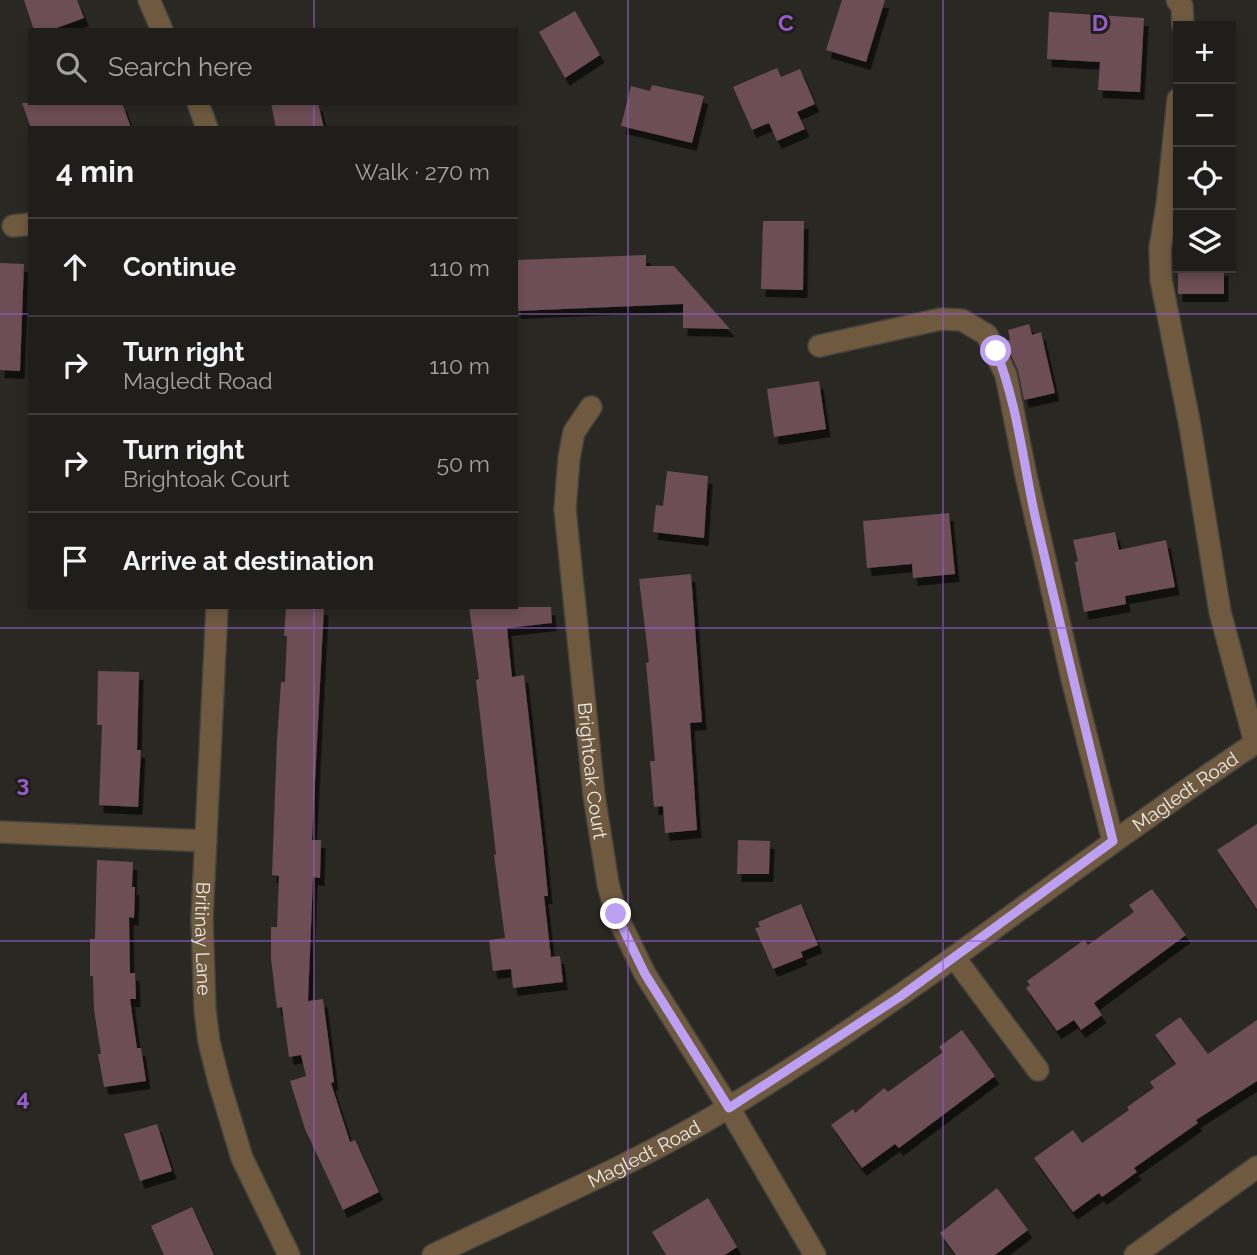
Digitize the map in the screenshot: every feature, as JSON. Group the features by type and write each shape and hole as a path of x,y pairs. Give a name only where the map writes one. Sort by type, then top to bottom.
{"street":[{"path":"149,0 161,28"},
{"path":"1177,0 1182,6 1183,21"},
{"path":"199,105 206,126"},
{"path":"1173,147 1160,248 1161,279 1190,426 1220,612 1256,743"},
{"path":"819,346 941,319 962,320 987,335 1006,375 1070,670 1113,841"},
{"name":"Brightoak Court","path":"591,407 574,432 565,509 597,817 608,884 616,914 645,974 816,1255"},
{"name":"Britinay Lane","path":"217,609 202,966 209,1042 242,1158 289,1255"},
{"name":"Magledt Road","path":"433,1255 597,1177 729,1108 859,1024 1113,841 1256,743"},
{"path":"0,832 206,841"},
{"path":"954,957 1038,1070"},
{"path":"1135,1255 1257,1167"}],"building":[{"path":"24,0 77,0 84,18 56,28 33,28"},
{"path":"842,0 885,0 866,62 826,50"},
{"path":"575,11 600,55 565,78 539,32"},
{"path":"1049,12 1144,18 1140,92 1098,90 1100,62 1047,59"},
{"path":"777,68 781,77 800,69 815,104 797,112 805,129 777,141 769,123 752,130 733,87"},
{"path":"652,85 704,96 692,143 621,126 631,86 650,91"},
{"path":"22,103 123,105 130,126 30,126"},
{"path":"271,105 318,105 324,126 276,126"},
{"path":"763,221 804,221 803,290 761,289"},
{"path":"646,255 646,266 674,266 730,329 683,328 683,304 518,311 518,260"},
{"path":"0,263 24,264 20,371 0,370"},
{"path":"1178,273 1224,273 1224,294 1178,294"},
{"path":"1029,324 1032,335 1041,332 1055,393 1024,400 1018,370 1004,341 1010,340 1008,330"},
{"path":"819,381 826,429 774,437 767,389"},
{"path":"667,471 708,476 704,538 653,532 656,505 663,506"},
{"path":"949,513 955,574 913,578 912,564 867,568 863,521"},
{"path":"1115,532 1119,550 1166,540 1175,587 1125,596 1126,604 1084,612 1073,540"},
{"path":"691,574 702,722 690,723 697,830 665,833 663,806 654,807 650,761 655,761 646,663 649,662 639,579"},
{"path":"551,607 552,623 507,628 512,677 524,675 548,896 544,896 551,957 560,956 563,982 513,988 511,969 493,971 489,940 505,938 476,680 479,679 469,609"},
{"path":"286,609 324,609 312,840 321,840 320,878 313,877 308,1001 323,999 334,1082 331,1083 350,1142 355,1140 379,1192 343,1210 305,1129 290,1081 306,1076 301,1055 289,1057 282,1007 277,1008 271,959 271,927 277,927 279,876 272,875 277,740 281,682 285,682 287,636 284,636"},
{"path":"98,671 139,672 137,750 141,750 138,807 99,805 102,725 97,725"},
{"path":"1257,824 1257,909 1217,850"},
{"path":"738,840 770,841 769,874 737,874"},
{"path":"97,860 133,862 132,887 135,887 134,918 129,917 130,973 135,973 136,999 130,999 137,1048 141,1048 146,1081 104,1087 98,1054 101,1054 94,1010 93,976 90,976 90,939 95,939"},
{"path":"1152,889 1186,935 1094,1003 1102,1015 1081,1030 1074,1020 1057,1031 1026,988 1030,985 1027,981 1084,940 1088,945 1134,912 1129,905"},
{"path":"801,904 818,945 801,952 803,957 773,969 755,928 760,927 758,922"},
{"path":"1180,1017 1208,1054 1257,1020 1257,1081 1196,1120 1198,1123 1134,1168 1137,1172 1102,1197 1099,1193 1073,1212 1034,1158 1073,1130 1082,1143 1129,1110 1127,1107 1154,1088 1150,1082 1176,1064 1155,1035"},
{"path":"962,1030 995,1076 899,1148 895,1144 862,1168 831,1125 853,1109 855,1113 884,1088 888,1092 943,1052 939,1047"},
{"path":"157,1124 172,1171 140,1181 124,1134"},
{"path":"997,1188 1028,1230 995,1255 956,1255 940,1233"},
{"path":"708,1198 737,1247 725,1255 666,1255 652,1232"},
{"path":"192,1207 214,1255 164,1255 151,1226"}],"route":[{"path":"616,914 645,974 729,1108 901,996 1113,841 1073,683 1006,375 996,351"}]}
